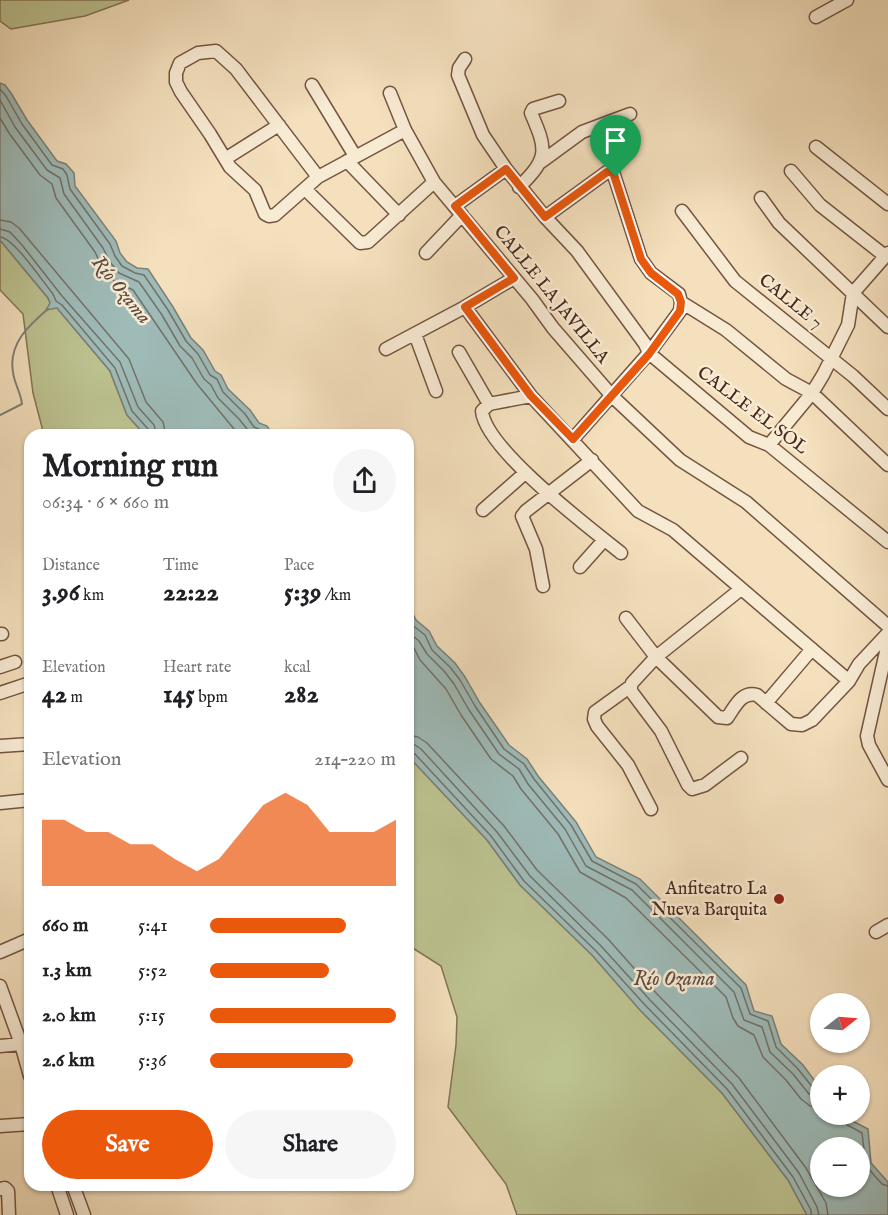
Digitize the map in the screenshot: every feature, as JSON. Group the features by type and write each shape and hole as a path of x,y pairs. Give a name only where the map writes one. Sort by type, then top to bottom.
{"street":[{"path":"816,17 848,0"},
{"path":"318,177 236,69 216,51 209,50 180,63 176,73 176,82 181,92 230,167 255,190 265,214 269,216 275,215 318,177 405,130"},
{"name":"CALLE EL SOL","path":"465,59 459,68 458,75 463,92 483,135 519,187 577,251 645,344 649,354 749,436 769,446 888,542"},
{"path":"312,85 351,158 399,214"},
{"name":"CALLE LA JAVILLA","path":"390,93 405,130 434,182 532,299 553,328 612,396 680,460 746,502 888,626"},
{"path":"541,162 543,149 541,138 531,113 533,109 559,100"},
{"path":"519,187 541,162 582,132 630,114"},
{"path":"225,159 279,125"},
{"path":"816,147 888,204"},
{"path":"426,253 459,210 506,169"},
{"path":"769,446 812,393 848,325 853,293 887,254 820,205 791,171"},
{"path":"545,217 607,172 613,172 645,267 678,294 681,302 680,311 649,354 573,439"},
{"path":"305,189 360,243 369,242 434,182"},
{"path":"761,198 779,223 888,327"},
{"name":"CALLE 7","path":"682,211 735,281 854,376 888,409"},
{"path":"386,350 514,278"},
{"path":"681,302 726,330 786,379 812,393 888,465"},
{"path":"465,307 531,396 638,511 673,530 849,681"},
{"path":"415,334 436,391"},
{"path":"459,352 489,404"},
{"path":"531,396 489,404 482,411 483,421 490,433 525,473 621,553"},
{"path":"543,586 536,549 522,516 592,460"},
{"path":"483,510 525,473"},
{"path":"580,567 604,540"},
{"path":"741,589 656,657 632,682 631,686 631,691 661,731 692,789 705,785 741,758"},
{"path":"626,618 656,657 722,719 727,718 742,697 747,694 757,695 791,724 802,725 812,720 849,681 859,664 888,633"},
{"path":"888,643 867,736 869,746 888,780"},
{"path":"766,703 812,649"},
{"path":"0,667 15,662"},
{"path":"0,693 24,686"},
{"path":"631,686 595,712 594,719 632,772 651,809"},
{"path":"0,746 24,744"},
{"path":"0,803 24,801"},
{"path":"876,932 888,925"},
{"path":"0,952 24,942"},
{"path":"0,987 24,1055"},
{"path":"0,1046 21,1044"},
{"path":"0,1126 24,1124"},
{"path":"2,1189 8,1191 9,1215"},
{"path":"59,1191 67,1215"},
{"path":"75,1191 84,1215"}],"green space":[{"path":"0,0 129,0 85,16 11,29 0,21"},
{"path":"0,240 48,298 53,308 57,308 110,371 127,415 140,429 42,429 33,393 23,314 0,290"},
{"path":"414,762 487,840 520,885 592,955 640,1010 722,1093 788,1180 807,1215 517,1215 506,1184 448,1107 457,1017 441,966 414,949"}],"water":[{"name":"Río Ozama","path":"0,83 5,85 11,93 27,120 57,161 66,164 74,173 75,186 116,241 120,253 127,262 137,268 148,269 191,338 203,350 228,389 250,410 259,423 269,429 140,429 127,415 110,371 57,308 46,310 50,303 48,298 0,240"},
{"name":"Río Ozama","path":"414,616 429,631 437,646 455,663 509,745 527,759 576,822 596,857 640,879 746,985 754,1011 772,1016 781,1044 810,1074 810,1125 860,1125 868,1129 869,1137 810,1137 810,1197 870,1197 870,1152 871,1163 888,1182 888,1215 807,1215 788,1180 722,1093 640,1010 592,955 520,885 487,840 414,762"}],"waterway":[{"path":"0,415 22,404 14,376 12,362 14,353 27,329 48,309"}],"place":[{"name":"Anfiteatro La Nueva Barquita","path":"779,899"}],"route":[{"path":"506,169 545,217 607,172 613,172 616,177 641,259 651,273 678,294 681,302 680,311 649,354 573,439 531,396 465,307 514,278 455,206 506,169"}]}
